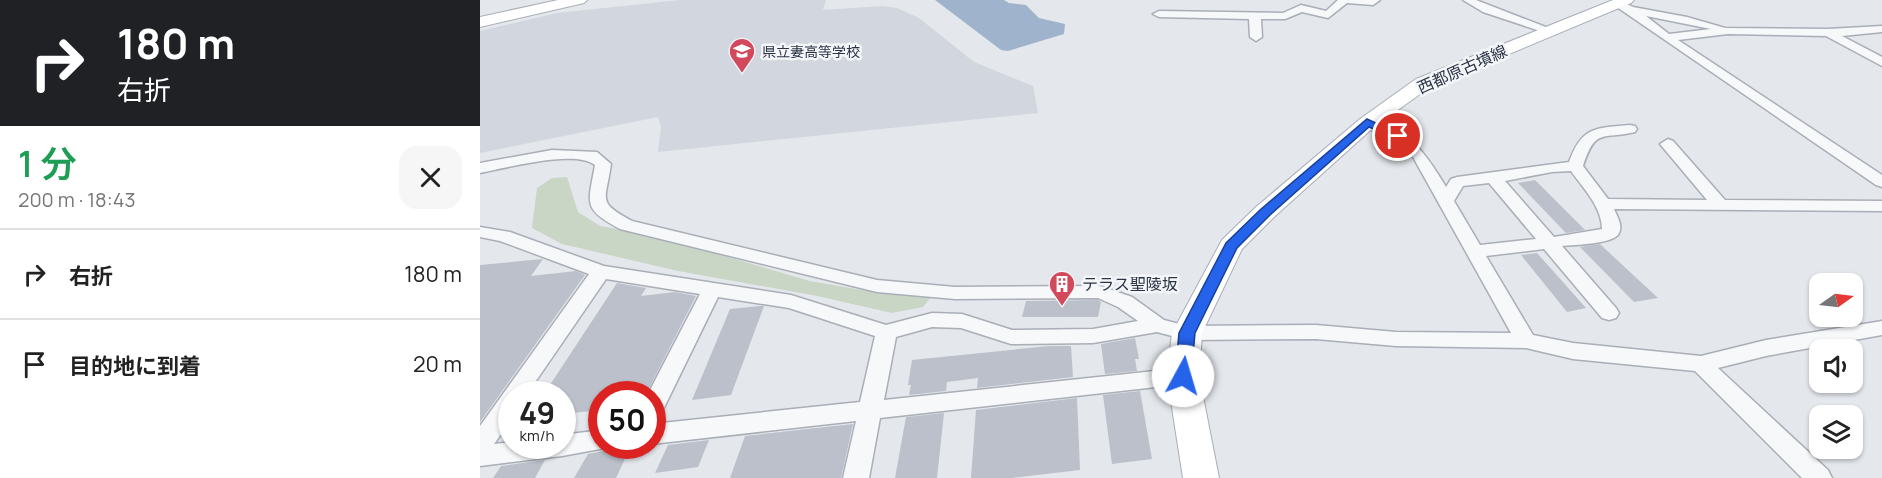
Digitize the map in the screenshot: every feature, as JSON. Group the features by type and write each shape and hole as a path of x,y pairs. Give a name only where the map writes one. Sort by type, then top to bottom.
{"main road":[{"path":"480,22 579,0"},
{"name":"西都原古墳線","path":"1195,477 1183,376 1187,333 1231,246 1265,212 1367,123 1423,83 1550,31 1625,4"}],"street":[{"path":"1159,14 1285,16 1315,0"},
{"path":"1301,8 1328,15 1345,0 1374,2 1375,0"},
{"path":"1468,0 1487,10 1550,31"},
{"path":"1625,4 1728,31"},
{"path":"1625,4 1643,21 1667,38 1880,180"},
{"path":"1255,16 1256,37"},
{"path":"1667,38 1728,31 1828,33 1882,29"},
{"path":"1828,33 1882,62"},
{"path":"1367,123 1398,136 1419,155 1526,341"},
{"path":"1575,166 1583,141 1593,133 1630,129"},
{"path":"1668,144 1720,205"},
{"path":"480,168 526,158 552,155 592,155 603,164 597,202 603,212 626,225 877,286 955,292 1101,292 1125,302 1157,326"},
{"path":"1445,202 1457,182 1534,172 1551,166 1575,166"},
{"path":"1473,252 1603,236 1611,232 1611,221 1603,204 1575,166"},
{"path":"1493,177 1609,313"},
{"path":"1603,204 1882,206"},
{"path":"480,232 504,236 601,272 791,302 886,332 932,320 962,321 1011,338 1093,336 1157,326 1187,333 1316,332 1396,339 1526,341 1573,351 1701,364 1766,348 1882,328"},
{"path":"524,381 601,272"},
{"path":"666,382 712,290"},
{"path":"856,478 886,332"},
{"path":"1701,364 1819,478"},
{"path":"666,433 1183,376"},
{"path":"480,445 498,420"},
{"path":"480,456 498,454"}],"shaded area":[{"name":"県立妻高等学校","path":"680,0 826,0 823,10 882,6 897,8 919,18 974,62 1033,86 1038,113 658,152 661,127 658,117 480,153 480,31 557,13"}],"green space":[{"path":"567,177 578,212 600,226 652,235 810,281 885,294 932,296 923,307 892,313 817,296 678,271 562,244 532,228 537,188 552,178"}],"water":[{"path":"935,0 1004,0 1009,3 1026,5 1039,18 1065,24 1064,34 1008,51 1001,50"}],"building":[{"path":"1535,180 1585,230 1566,233 1518,183"},
{"path":"1600,244 1658,298 1634,302 1580,247"},
{"path":"1537,253 1586,308 1567,312 1521,255"},
{"path":"543,259 531,276 576,271 585,275 509,381 498,381 498,397 480,422 480,265"},
{"path":"617,283 646,288 641,296 675,292 696,296 653,381 588,381 588,411 576,413 576,381 553,381"},
{"name":"テラス聖陵坂","path":"1098,300 1101,302 1098,317 1022,317 1026,301"},
{"path":"764,306 731,395 692,400 730,309"},
{"path":"1135,338 1139,359 1135,359 1137,371 1105,374 1101,344"},
{"path":"1049,346 1071,346 1073,377 977,388 978,378 947,382 946,391 909,395 911,385 908,385 912,360"},
{"path":"1140,391 1152,459 1112,464 1103,395"},
{"path":"1077,398 1080,470 1011,478 971,478 976,410"},
{"path":"944,413 937,478 895,478 906,417"},
{"path":"853,424 841,478 730,478 745,436"},
{"path":"709,440 698,467 655,473 662,459 666,459 668,445"},
{"path":"588,454 588,459 625,459 616,478 574,478"},
{"path":"545,460 535,478 493,478 501,466"}],"place":[{"name":"県立妻高等学校","path":"742,74"},
{"name":"テラス聖陵坂","path":"1062,307"}],"route":[{"path":"1183,376 1187,333 1231,246 1265,212 1367,123 1398,136"}]}
